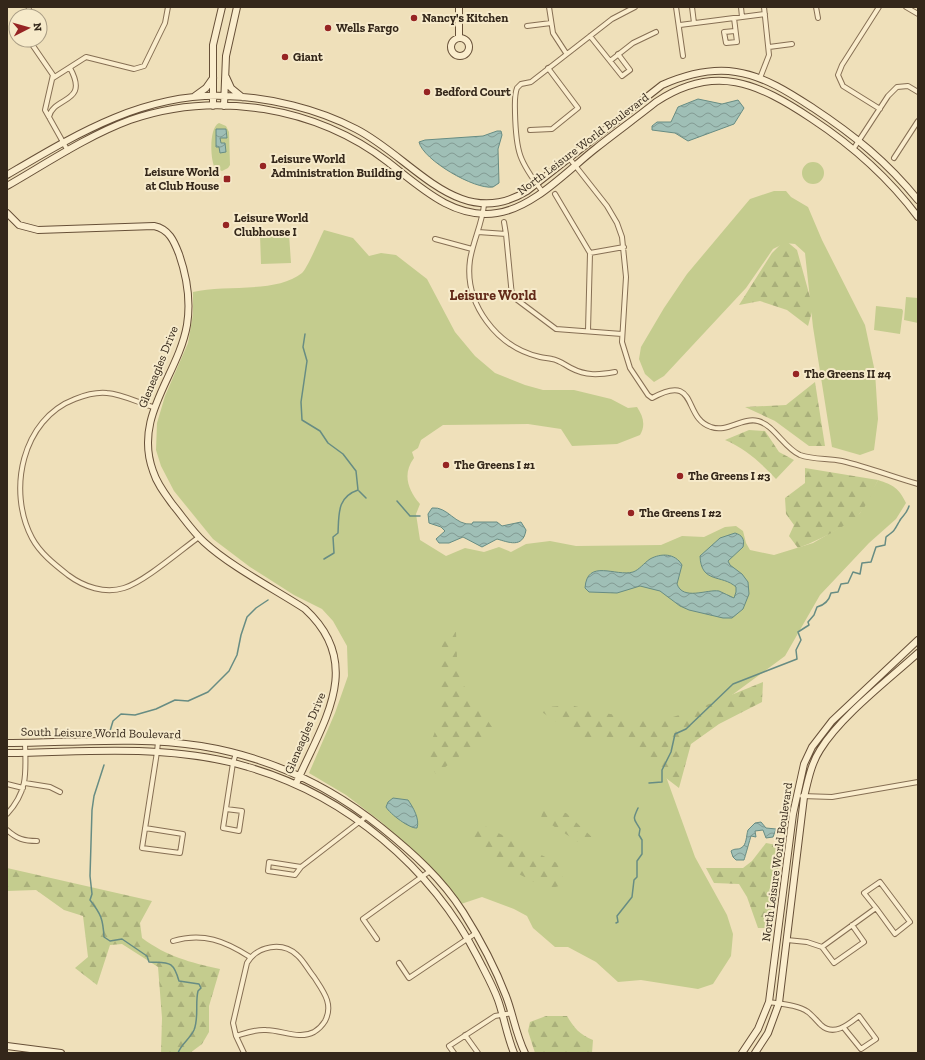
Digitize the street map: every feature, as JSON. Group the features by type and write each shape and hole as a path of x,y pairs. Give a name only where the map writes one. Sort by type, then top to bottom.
{"street":[{"path":"53,78 86,56 134,69 144,66 165,23 168,7"},
{"path":"7,186 103,132 131,120 176,108 213,106 213,56 215,34 222,7"},
{"path":"224,106 226,56 236,7"},
{"path":"459,7 459,38"},
{"path":"549,7 550,23 557,42 566,53"},
{"path":"542,191 523,164 518,150 515,94 519,86 531,82 566,53 612,20 635,7"},
{"path":"676,7 680,25 683,56"},
{"path":"692,7 694,23"},
{"path":"742,7 742,17"},
{"path":"760,78 767,62 769,47 764,7"},
{"path":"816,7 818,18"},
{"path":"879,7 842,66 838,75 843,86 880,109"},
{"path":"906,7 918,14"},
{"path":"680,25 765,14"},
{"path":"734,18 735,31"},
{"path":"527,26 550,23"},
{"path":"610,61 633,43 656,32"},
{"path":"590,36 622,76 630,70 618,54"},
{"path":"769,47 792,44"},
{"path":"34,48 51,72 53,78 45,105 45,110 68,151"},
{"path":"213,56 226,56"},
{"path":"49,117 53,109 68,100 75,89 75,78 70,68"},
{"path":"530,130 552,129 578,108 548,68"},
{"name":"North Leisure World Boulevard","path":"224,96 242,97 281,103 336,120 356,128 389,149 454,197 484,205 510,200 536,184 570,159 662,85 698,73 717,71 734,72 760,78 800,100 860,140 889,168 918,200"},
{"path":"226,77 231,88 242,97"},
{"path":"194,97 204,91 213,78"},
{"name":"North Leisure World Boulevard","path":"213,106 273,110 333,130 365,146 451,207 462,211 483,214 500,213 513,208 542,191 672,91 688,85 712,81 732,82 771,93 839,137 854,148 890,183 918,217"},
{"path":"854,148 880,109 897,87 908,86 918,92"},
{"path":"7,175 93,126 127,112 167,101 194,97 224,96"},
{"path":"894,158 918,121"},
{"path":"570,159 612,215 624,246 626,277 622,334 625,355 630,368 646,392 652,398 667,390 680,391 687,397 702,422 712,428 721,428 748,421 759,421 766,425 791,450 802,455 852,463 918,484"},
{"path":"555,194 590,253 588,331"},
{"path":"484,205 483,214 472,249 469,277 475,300 486,322 503,338 532,355 560,362 585,374 597,375 615,372"},
{"name":"Gleneagles Drive","path":"7,213 19,225 38,230 150,225 159,227 171,237 185,274 188,314 181,346 154,407 148,434 149,455 152,470 160,487 199,536 220,555 304,609 314,618 328,638 334,654 337,673 335,690 296,784"},
{"path":"504,222 512,296 556,328 622,334"},
{"path":"478,232 506,234"},
{"path":"435,239 472,249"},
{"path":"590,253 624,246"},
{"path":"154,407 107,393 83,396 58,406 44,420 34,435 22,466 19,487 24,520 32,539 42,553 54,564 87,586 103,590 125,588 137,582 199,536"},
{"name":"North Leisure World Boulevard","path":"742,1053 758,1029 769,1002 796,795 804,764 812,747 832,720 918,640"},
{"name":"North Leisure World Boulevard","path":"755,1053 768,1033 779,1004 804,797 812,767 819,751 830,735 918,653"},
{"path":"145,828 184,834 180,853 142,848 145,828 157,752 158,742"},
{"name":"South Leisure World Boulevard","path":"7,743 158,742 200,746 236,753 256,759 299,776 338,795 403,845 430,871 462,911 476,933 496,973 512,1012 525,1053"},
{"path":"7,814 20,797 24,786 26,753 25,743"},
{"name":"South Leisure World Boulevard","path":"7,753 157,752 200,756 233,763 296,784 331,803 360,822 398,852 422,877 455,917 468,938 488,977 502,1014 514,1053"},
{"path":"226,809 242,811 239,831 223,828 233,763 236,753"},
{"path":"796,795 804,797 832,797 918,782"},
{"path":"7,784 50,787 60,792"},
{"path":"301,867 269,862 268,871 295,875 301,867 367,816"},
{"path":"7,830 16,838 25,841 37,841"},
{"path":"377,939 363,919 430,871"},
{"path":"880,882 910,922 895,934 876,908 864,893 880,882"},
{"path":"822,947 876,908"},
{"path":"787,940 807,942 822,947 834,963 864,942 852,925"},
{"path":"398,963 409,978 476,933"},
{"path":"173,941 189,936 220,941 231,945 250,957"},
{"path":"236,1036 267,1030 299,1035 309,1034 320,1028 329,1014 329,1004 325,993 296,954 286,948 274,946 260,951 250,957 244,970 234,1016 236,1036 244,1053"},
{"path":"769,1002 799,1007 808,1012 825,1029 844,1028 859,1016 876,1039 861,1049 844,1028"},
{"path":"454,1053 449,1046 495,1016 512,1012"},
{"path":"465,1035 478,1053"},
{"path":"7,1046 61,1053"}],"green space":[{"path":"219,123 226,126 229,132 230,165 222,171 215,168 211,151 213,131"},
{"path":"813,162 821,165 824,173 821,181 813,184 805,181 802,173 805,165"},
{"path":"774,191 786,191 791,197 808,207 822,240 865,325 875,372 878,419 874,450 860,455 832,447 813,327 805,253 795,244 785,243 773,249 746,288 664,376 654,382 645,374 639,359 641,347 664,308 687,274 750,199"},
{"path":"324,230 353,238 369,256 381,253 396,255 427,279 455,332 475,356 495,373 525,385 543,390 574,390 611,399 628,408 637,407 641,414 643,428 640,435 617,444 572,446 561,429 528,424 443,425 421,440 418,448 412,452 414,458 410,464 407,476 412,493 420,504 416,514 420,540 446,556 465,548 484,552 499,547 511,552 526,544 550,541 576,546 661,545 682,536 704,537 725,527 736,526 743,531 746,543 750,550 774,555 813,543 839,528 860,513 878,480 898,490 906,503 896,519 869,543 820,595 785,656 698,720 664,771 695,857 727,915 733,934 731,956 713,984 698,989 641,980 618,982 596,962 568,947 555,947 533,928 527,916 514,909 482,897 461,904 427,863 380,821 346,795 309,773 335,713 348,676 347,646 333,621 322,609 294,595 250,567 213,539 174,491 161,466 156,450 157,423 165,396 188,343 193,314 193,292 264,286 291,280 304,270"},
{"path":"289,234 291,263 261,264 260,235"},
{"path":"785,240 797,250 813,308 808,326 787,310 760,301 739,305 772,253"},
{"path":"906,297 918,298 918,323 904,320"},
{"path":"876,306 902,309 900,334 874,330"},
{"path":"815,382 825,446 809,446 775,421 745,407 786,405"},
{"path":"749,430 765,431 779,452 794,460 776,479 752,456 725,440"},
{"path":"805,468 878,480 870,497 855,518 831,533 798,548 789,536 794,525 786,514 785,498 805,483"},
{"path":"456,632 457,657 462,683 494,730 436,774 425,758 439,721 442,635"},
{"path":"763,682 762,702 719,724 691,744 679,788 641,759 623,739 586,742 536,708 571,705 593,711 657,722 692,711"},
{"path":"543,808 566,813 593,838 593,843 583,844 578,842 541,818"},
{"path":"475,821 561,865 564,885 547,889 487,857 472,836"},
{"path":"766,843 782,846 768,928 758,928 747,897 739,884 714,883 706,868 743,868 752,861"},
{"path":"7,868 152,901 140,923 142,938 161,950 179,958 220,969 209,1006 209,1032 202,1044 190,1053 161,1053 162,1018 158,967 122,944 110,945 97,985 75,968 88,957 83,916 64,910 36,890 7,891"},
{"path":"546,1016 567,1016 578,1031 584,1036 593,1040 592,1053 535,1053 528,1031 530,1022"}],"water":[{"path":"698,99 722,104 738,100 744,108 734,124 688,141 675,133 652,130 652,126 657,122 671,122 678,107"},
{"path":"216,129 226,129 227,138 220,138 221,143 225,143 226,152 220,153 219,147 216,147"},
{"path":"501,131 502,135 498,149 499,183 493,187 485,187 474,184 439,165 423,149 419,142 425,140 483,136"},
{"path":"432,508 443,510 466,524 472,524 473,522 497,522 502,526 521,522 526,530 522,540 514,543 497,539 482,547 463,537 449,543 439,543 436,539 445,531 441,527 429,523 428,514"},
{"path":"735,533 742,538 744,542 743,547 728,561 730,565 742,574 748,582 749,594 743,609 732,618 723,618 689,610 680,606 660,591 640,586 617,593 589,592 585,588 587,579 591,574 597,571 633,572 654,557 668,555 676,558 682,565 677,584 684,592 696,593 719,591 734,598 736,587 730,583 708,575 701,565 700,556 720,538"},
{"path":"393,798 408,800 417,817 417,828 405,824 388,810 386,807 388,802"},
{"path":"761,822 766,828 776,829 773,837 766,838 763,830 755,831 756,837 751,836 744,860 736,860 731,851 743,847 748,830 755,823"}],"waterway":[{"path":"305,334 303,347 307,361 301,402 302,420 320,431 328,443 343,454 356,471 358,490 346,497 340,507 338,533 333,537 334,553 324,559"},
{"path":"359,491 366,498"},
{"path":"397,501 410,516 420,516"},
{"path":"649,783 662,782 662,770 671,752 675,734 686,729 733,684 797,659 796,650 801,640 798,632 809,625 808,622 814,615 817,607 826,602 831,593 838,592 841,584 848,583 853,572 860,574 862,563 871,562 876,547 885,545 886,537 893,532 907,512 909,506"},
{"path":"110,731 113,721 121,714 135,715 156,709 175,700 188,701 208,692 229,671 237,655 241,635 247,617 256,608 268,600"},
{"path":"104,765 94,796 92,810 90,876 92,894 90,900 101,917 104,937 110,941 122,939 147,956 149,962 166,963 172,966 175,969 179,981 199,984 201,988 198,991 197,996 197,1016 194,1030 178,1053"},
{"path":"616,923 618,922 617,916 632,897 634,880 637,877 637,861 642,854 642,840 639,835 640,829 634,819 638,808"}],"place":[{"name":"Nancy's Kitchen","path":"414,18"},
{"name":"Wells Fargo","path":"328,28"},
{"name":"Giant","path":"285,57"},
{"name":"Bedford Court","path":"427,92"},
{"name":"Leisure World Administration Building","path":"263,166"},
{"name":"Leisure World at Club House","path":"227,179"},
{"name":"Leisure World Clubhouse I","path":"226,225"},
{"name":"The Greens II #4","path":"796,374"},
{"name":"The Greens I #1","path":"446,465"},
{"name":"The Greens I #3","path":"680,476"},
{"name":"The Greens I #2","path":"631,513"}],"district":[{"name":"Leisure World","path":"493,295"}]}
